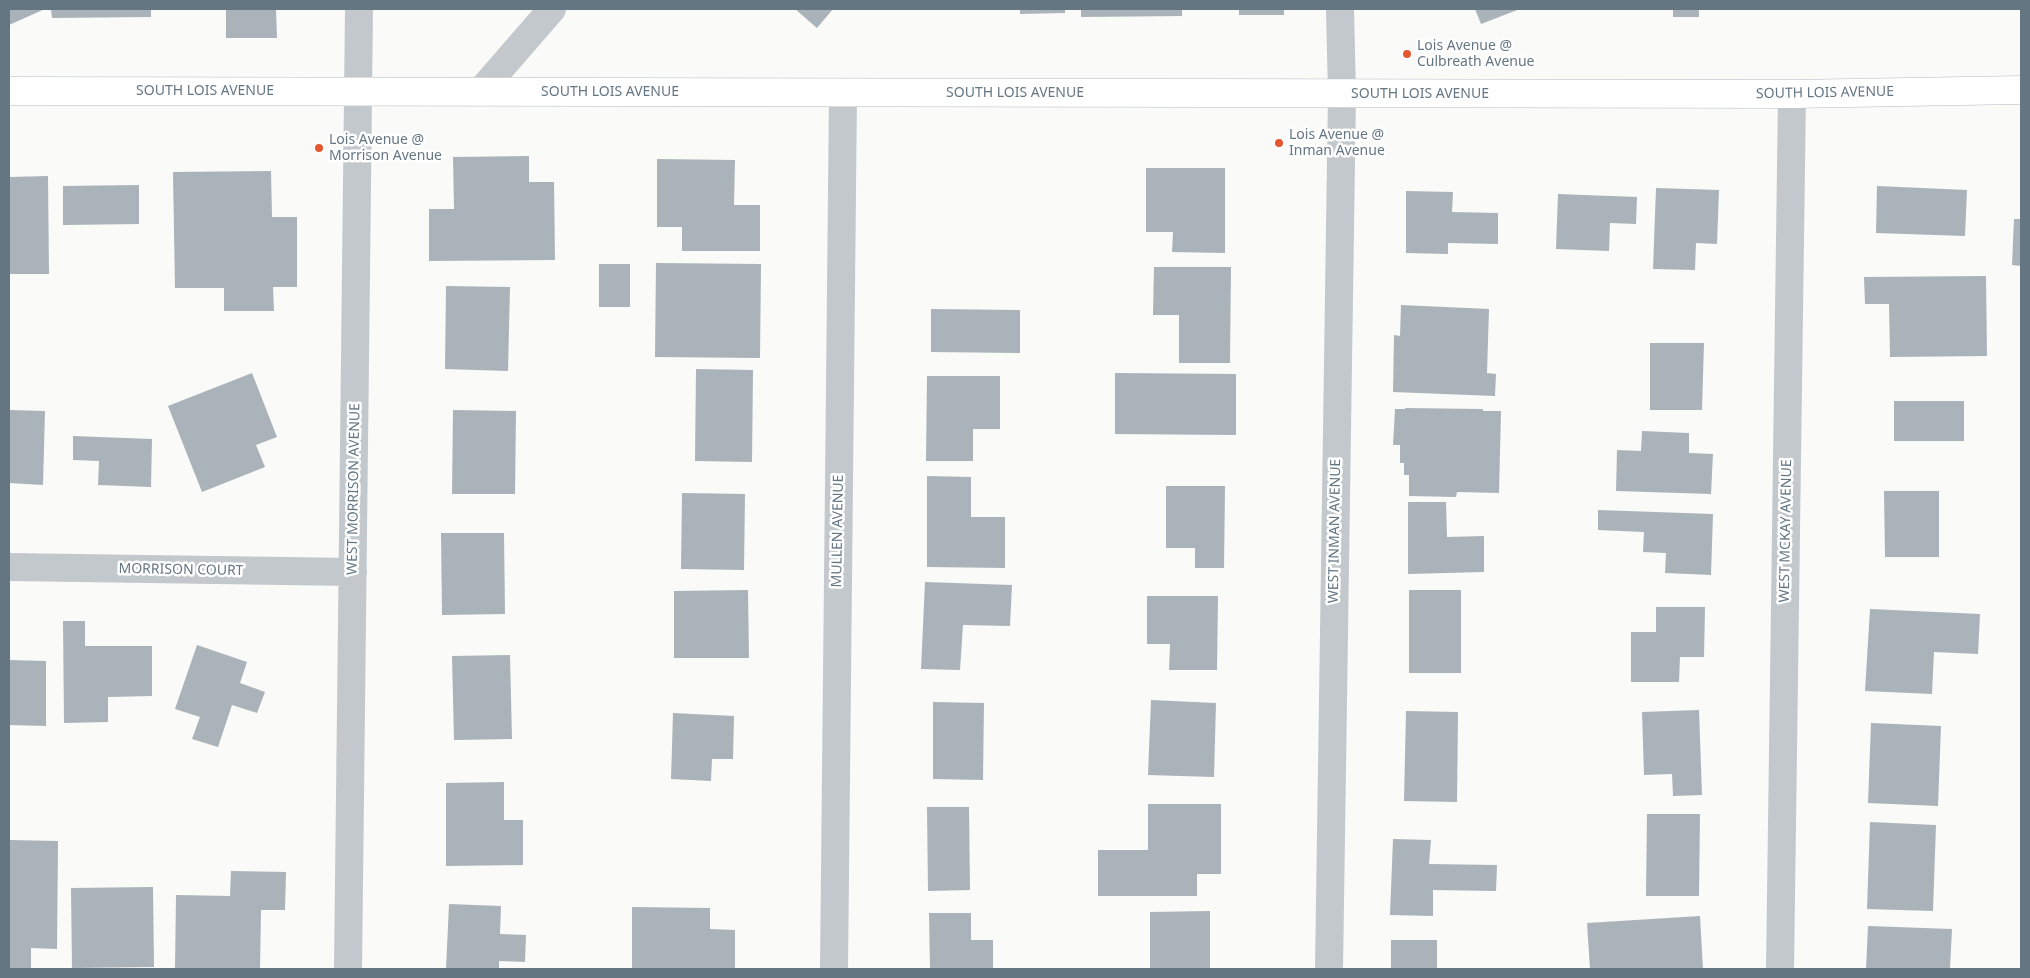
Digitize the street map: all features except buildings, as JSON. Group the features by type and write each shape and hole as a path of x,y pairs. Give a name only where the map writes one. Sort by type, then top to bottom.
{"street":[{"name":"WEST MORRISON AVENUE","path":"348,969 359,9"},
{"path":"480,92 552,9"},
{"name":"WEST INMAN AVENUE","path":"1329,969 1342,94 1340,9"},
{"name":"SOUTH LOIS AVENUE","path":"9,91 1792,94 2021,90"},
{"name":"MULLEN AVENUE","path":"834,969 843,93"},
{"name":"WEST MCKAY AVENUE","path":"1780,969 1792,94"},
{"name":"MORRISON COURT","path":"9,567 353,572"}],"place":[{"name":"Lois Avenue @ Culbreath Avenue","path":"1407,54"},
{"name":"Lois Avenue @ Inman Avenue","path":"1279,143"},
{"name":"Lois Avenue @ Morrison Avenue","path":"319,148"}]}
